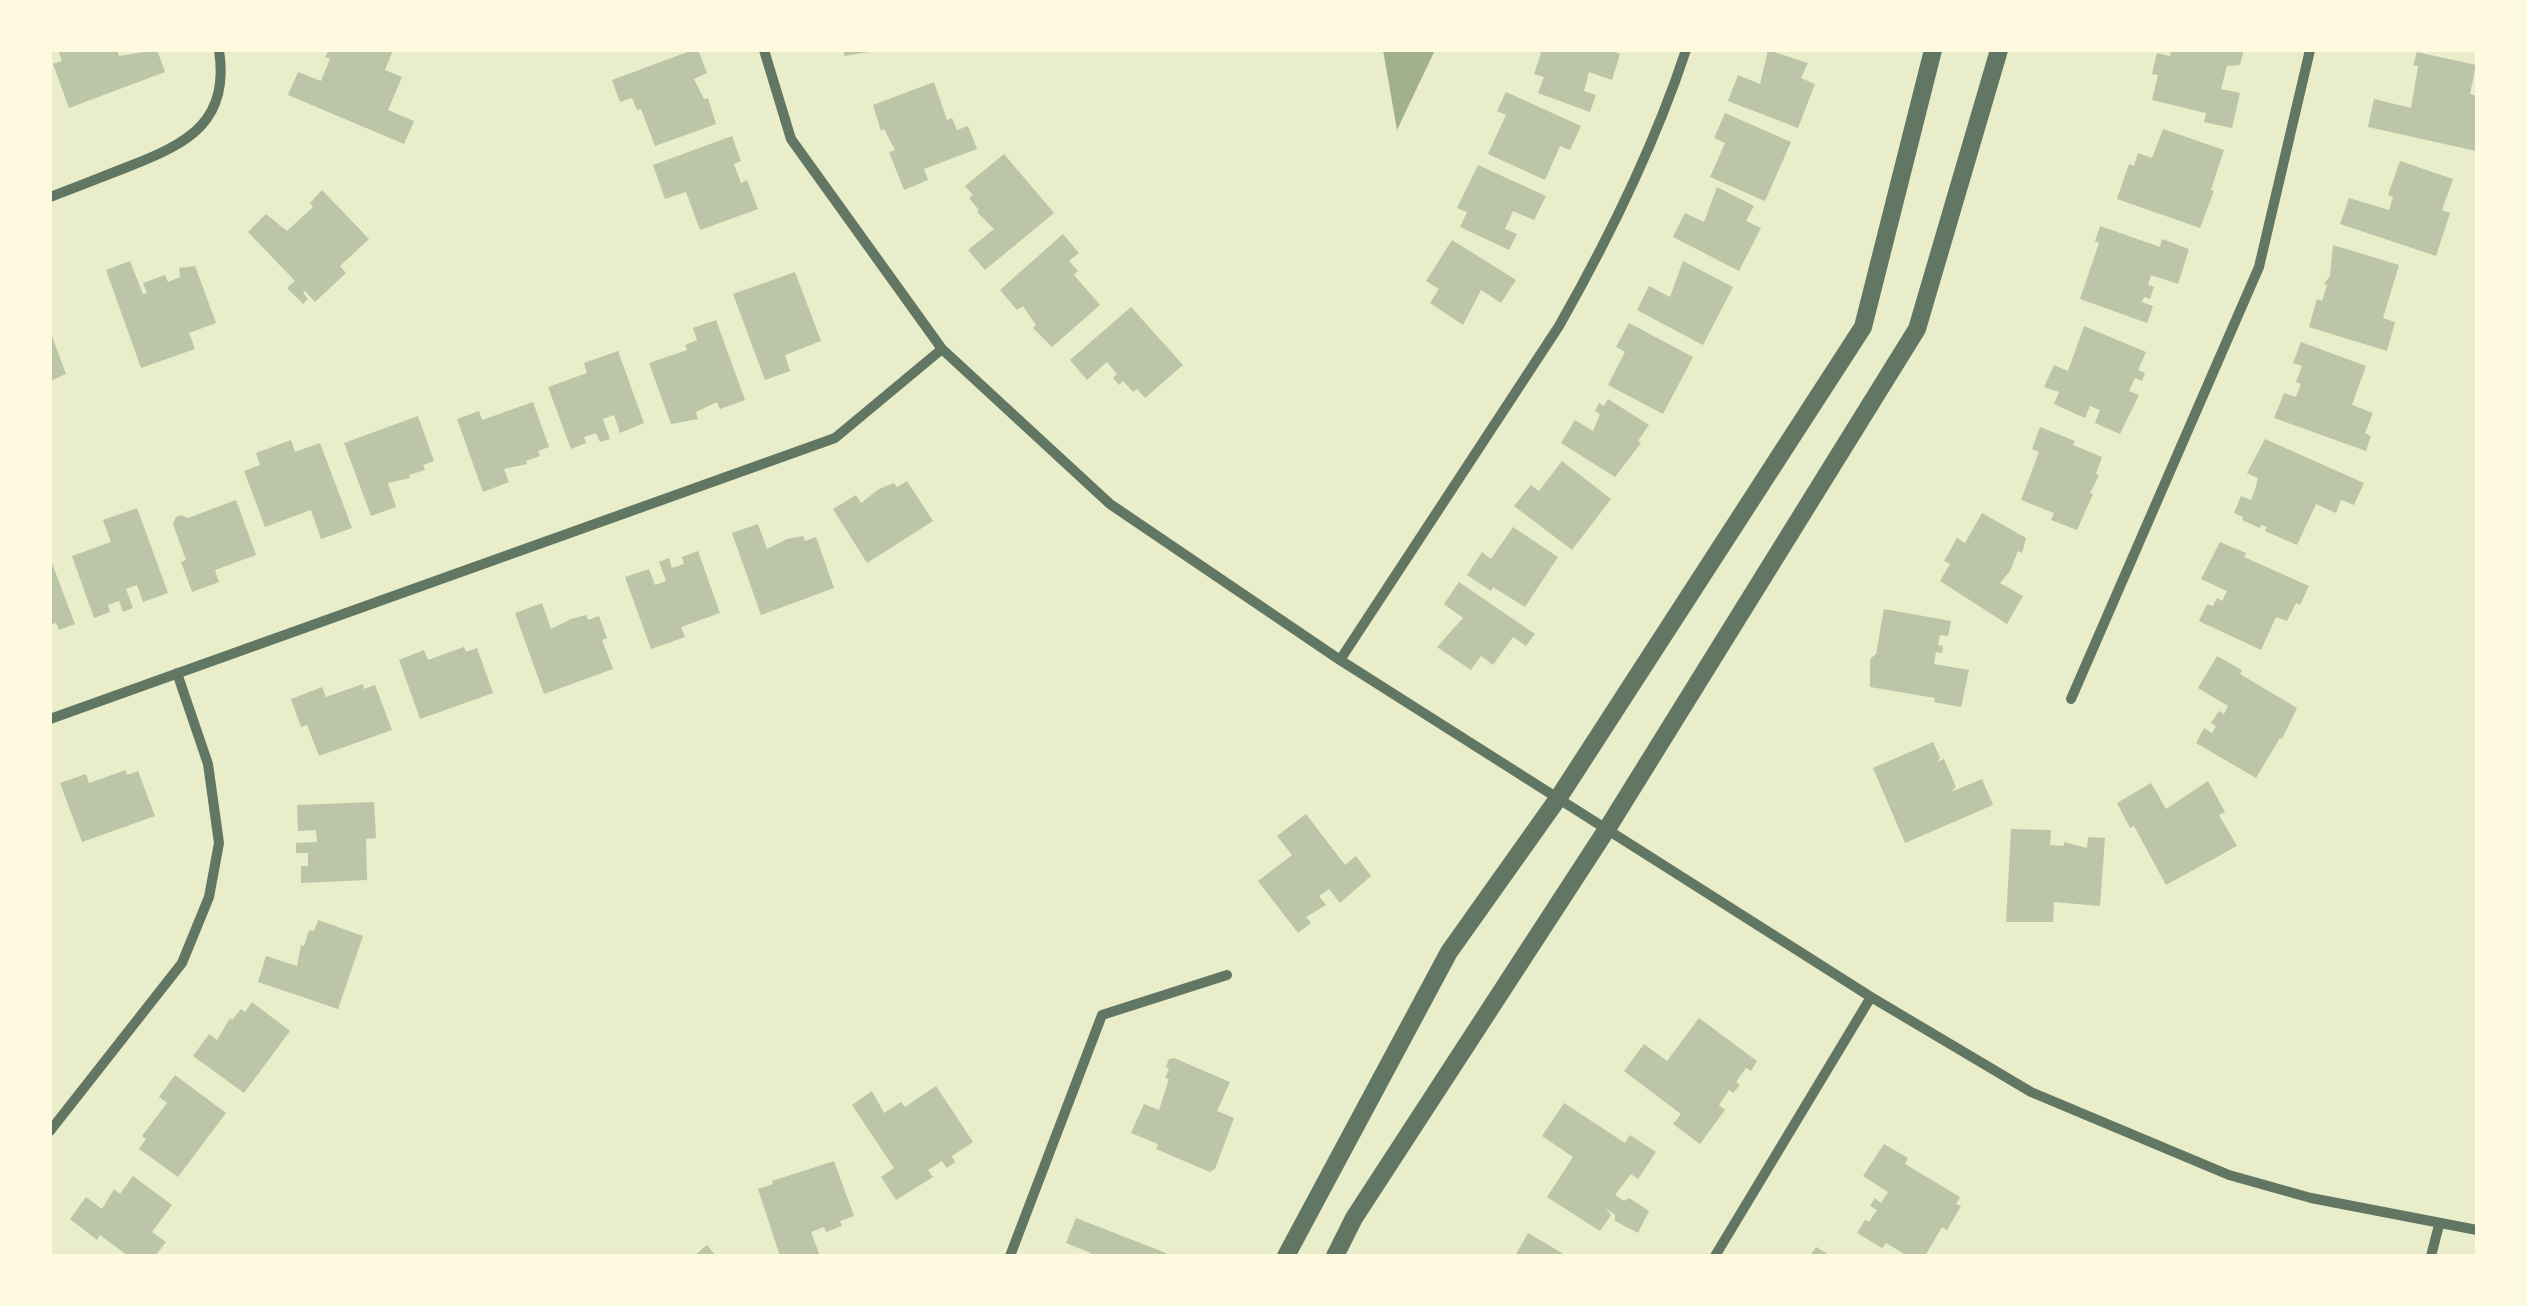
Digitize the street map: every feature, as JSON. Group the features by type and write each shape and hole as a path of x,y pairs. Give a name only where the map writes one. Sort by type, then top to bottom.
{"street":[{"path":"50,197 178,147 203,125 224,78 219,50"},
{"path":"764,50 791,139 942,349 1110,504 1340,660 1871,998 2032,1092 2230,1176 2311,1198 2477,1230"},
{"path":"1340,660 1587,277 1629,193 1686,50"},
{"path":"1286,1256 1449,952 1559,797 1863,327 1933,50"},
{"path":"1335,1256 1354,1218 1607,829 1917,328 1999,50"},
{"path":"2072,699 2259,268 2310,50"},
{"path":"50,719 835,438 942,349"},
{"path":"50,1131 182,962 209,897 219,843 208,764 177,673"},
{"path":"1010,1256 1102,1014 1227,975"},
{"path":"1714,1256 1871,998"},
{"path":"2431,1256 2439,1224"}],"shaded area":[{"path":"1383,50 1435,50 1397,130"}],"building":[{"path":"58,50 117,50 119,56 157,50 165,72 69,108 53,64 62,61"},
{"path":"329,50 393,50 385,70 402,77 388,110 414,121 404,144 288,95 298,72 321,81 330,59 325,57"},
{"path":"698,50 707,73 694,79 704,99 708,98 716,124 655,146 641,109 637,110 632,98 620,102 612,80"},
{"path":"844,50 869,50 869,52 844,56"},
{"path":"1542,50 1609,50 1620,54 1612,80 1589,72 1584,91 1596,95 1590,112 1538,93 1544,77 1534,74"},
{"path":"1768,50 1808,63 1801,78 1815,84 1798,128 1728,101 1738,75 1760,84"},
{"path":"2171,50 2244,50 2240,65 2227,66 2221,89 2240,93 2232,128 2204,122 2206,113 2152,100 2158,75 2152,74 2157,53 2170,56"},
{"path":"2417,52 2476,65 2470,94 2477,96 2476,151 2368,127 2374,99 2411,108"},
{"path":"934,82 947,120 952,118 957,130 968,126 977,149 924,169 928,180 904,190 889,152 895,150 884,129 881,131 873,105"},
{"path":"1506,92 1581,126 1570,150 1560,146 1545,180 1488,154 1506,115 1497,111"},
{"path":"1725,113 1791,142 1765,201 1710,177 1725,143 1714,138"},
{"path":"2163,129 2224,150 2200,228 2117,199 2129,164 2134,166 2138,153 2152,158"},
{"path":"732,136 741,161 734,164 741,183 747,180 758,209 700,230 686,192 665,199 653,165"},
{"path":"1004,154 1054,213 985,270 968,250 994,229 977,212 969,198 973,195 965,186"},
{"path":"2400,161 2453,179 2442,210 2450,213 2436,256 2340,224 2349,198 2389,210 2393,197 2388,195"},
{"path":"1478,165 1546,196 1534,220 1513,211 1505,229 1517,234 1509,250 1460,227 1467,212 1457,208"},
{"path":"1717,187 1754,206 1746,221 1761,228 1739,271 1673,237 1685,213 1704,222"},
{"path":"322,190 369,239 340,266 346,273 315,302 305,291 308,299 303,304 287,288 295,281 248,232 266,214 287,231 313,207 310,203"},
{"path":"2100,226 2160,247 2162,239 2189,249 2178,284 2151,275 2148,285 2154,287 2150,299 2144,297 2142,302 2153,306 2147,323 2080,299 2099,243 2095,241"},
{"path":"1063,234 1079,253 1069,261 1078,271 1074,275 1100,305 1052,347 1033,328 1036,325 1023,306 1017,310 1000,290"},
{"path":"1452,240 1516,280 1501,303 1481,290 1463,325 1430,303 1439,289 1426,281"},
{"path":"2333,245 2399,265 2383,318 2395,322 2387,351 2309,327 2317,299 2322,301 2327,285 2324,284 2330,276"},
{"path":"130,261 143,294 147,293 143,283 165,275 168,282 180,277 179,268 195,266 216,323 189,333 195,349 141,368 106,270"},
{"path":"1683,261 1733,287 1703,345 1637,310 1649,286 1670,297"},
{"path":"795,272 821,341 785,355 790,371 765,380 733,294"},
{"path":"1131,307 1183,365 1145,398 1123,381 1119,385 1113,378 1117,374 1107,362 1087,380 1070,360"},
{"path":"716,320 745,400 720,409 717,402 696,412 698,419 671,424 649,363 687,350 685,345 697,340 693,328"},
{"path":"1629,323 1693,357 1663,414 1608,385 1625,352 1616,347"},
{"path":"2084,326 2146,352 2138,370 2145,373 2142,381 2135,378 2129,391 2139,395 2120,434 2095,423 2100,410 2090,406 2085,418 2054,404 2059,392 2044,387 2054,365 2068,371"},
{"path":"50,331 66,374 50,381"},
{"path":"2301,342 2366,366 2352,405 2373,413 2365,433 2371,436 2366,451 2274,418 2284,393 2296,397 2301,384 2296,382 2302,366 2293,363"},
{"path":"618,351 644,423 620,433 614,415 603,419 610,439 600,442 596,433 584,437 586,443 571,449 548,387 587,373 584,363"},
{"path":"1608,399 1649,425 1638,441 1641,443 1615,477 1561,443 1575,420 1593,431 1600,414 1595,411 1599,403 1604,406"},
{"path":"533,402 549,447 538,451 540,456 526,461 527,464 504,469 509,482 483,492 457,419 479,411 482,420"},
{"path":"418,416 434,461 423,465 425,470 409,475 410,478 388,483 396,507 371,516 344,443"},
{"path":"2040,427 2102,457 2090,493 2093,494 2077,530 2051,520 2054,513 2021,500 2039,452 2032,449"},
{"path":"2265,439 2364,483 2354,505 2341,500 2336,513 2316,504 2297,545 2265,531 2267,527 2242,520 2234,513 2241,496 2251,500 2258,478 2247,473"},
{"path":"291,440 295,452 320,443 352,528 321,539 311,510 265,527 244,471 260,465 256,453"},
{"path":"1562,461 1611,499 1572,550 1514,506 1531,485 1539,491"},
{"path":"907,481 933,521 867,563 833,509 856,495 861,503 879,489 894,483 897,487"},
{"path":"236,500 256,555 215,570 219,582 192,592 181,562 186,560 173,524 176,517 188,518"},
{"path":"137,508 168,593 143,602 137,585 126,589 133,608 123,612 119,601 108,605 110,612 94,618 72,556 111,542 103,520"},
{"path":"1982,513 2026,538 2022,553 2018,551 2000,583 2023,596 2007,624 1940,581 1950,564 1944,561 1957,538 1965,543"},
{"path":"758,524 767,549 787,539 803,536 805,541 816,537 834,588 761,615 732,533"},
{"path":"1513,527 1558,557 1525,607 1467,575 1482,552 1491,559"},
{"path":"2220,542 2309,586 2287,621 2276,617 2261,650 2199,621 2207,604 2213,606 2217,598 2222,601 2227,591 2201,579"},
{"path":"698,551 720,613 681,627 685,637 651,649 625,577 649,569 655,585 666,581 659,562 669,558 672,568 684,564 682,557"},
{"path":"50,558 75,624 59,630 56,623 50,625"},
{"path":"1459,582 1535,634 1526,646 1513,637 1493,665 1481,656 1471,670 1437,647 1463,618 1444,604"},
{"path":"542,603 551,629 571,619 599,616 607,638 602,640 613,669 544,694 515,613"},
{"path":"1884,609 1951,621 1948,636 1940,635 1938,645 1943,646 1942,653 1936,652 1934,664 1969,670 1961,707 1934,702 1935,698 1870,687 1870,659 1876,654"},
{"path":"464,647 466,652 477,648 493,693 420,719 399,660 424,650 428,660"},
{"path":"2217,656 2297,708 2256,778 2196,743 2204,728 2212,733 2216,726 2211,723 2228,706 2198,688"},
{"path":"363,684 364,689 375,685 392,730 319,756 307,725 301,727 291,699 322,687 326,697"},
{"path":"1933,742 1940,758 1937,762 1944,759 1956,787 1951,792 1982,779 1993,805 1905,843 1873,768"},
{"path":"126,770 127,775 138,771 155,816 82,842 60,783 86,774 89,783"},
{"path":"2208,781 2225,812 2219,815 2237,846 2166,885 2117,803 2151,783 2166,809"},
{"path":"374,802 376,838 366,839 367,880 301,883 301,866 308,866 308,853 296,853 296,843 317,842 316,830 298,831 297,805"},
{"path":"1306,814 1345,865 1356,856 1371,876 1340,903 1329,889 1319,896 1326,905 1306,917 1311,923 1298,933 1258,881 1292,855 1277,836"},
{"path":"2011,829 2051,830 2050,845 2064,846 2064,842 2087,848 2088,837 2105,838 2100,906 2054,902 2053,922 2006,922"},
{"path":"318,920 363,936 338,1009 258,982 266,956 297,966 301,945 304,946 309,930 314,931"},
{"path":"252,1002 290,1031 244,1093 193,1056 209,1034 217,1040 230,1018 241,1009 245,1012"},
{"path":"1699,1018 1757,1061 1751,1071 1746,1068 1733,1093 1729,1090 1719,1105 1725,1110 1700,1144 1673,1124 1681,1114 1624,1071 1644,1044 1667,1061"},
{"path":"1169,1059 1230,1082 1217,1111 1234,1118 1215,1169 1210,1172 1156,1149 1158,1144 1131,1133 1144,1104 1159,1110 1169,1079 1165,1078 1169,1069 1166,1067"},
{"path":"175,1075 226,1113 178,1177 139,1149 146,1139 142,1136 167,1103 159,1097"},
{"path":"936,1086 973,1142 952,1156 955,1162 947,1168 942,1161 928,1170 933,1177 896,1200 881,1177 894,1168 852,1105 872,1091 884,1113 901,1102 905,1107"},
{"path":"1564,1103 1625,1143 1630,1135 1656,1152 1638,1179 1631,1174 1615,1195 1624,1201 1629,1198 1649,1211 1638,1233 1615,1221 1615,1215 1606,1208 1611,1215 1600,1231 1547,1197 1573,1157 1542,1136"},
{"path":"1884,1144 1908,1158 1905,1164 1960,1197 1956,1204 1961,1206 1947,1230 1942,1227 1925,1256 1908,1256 1886,1243 1882,1248 1857,1233 1877,1210 1870,1206 1875,1198 1881,1203 1888,1192 1863,1176"},
{"path":"834,1161 854,1216 826,1232 824,1227 811,1232 820,1256 780,1256 758,1189"},
{"path":"133,1176 172,1205 152,1232 166,1242 155,1256 128,1256 100,1235 97,1240 70,1219 86,1197 102,1209 114,1189 120,1194"},
{"path":"1076,1218 1166,1253 1089,1256 1091,1253 1066,1243"},
{"path":"1528,1233 1567,1256 1515,1256"},
{"path":"707,1245 716,1256 694,1256"},
{"path":"1816,1247 1831,1256 1810,1256"}]}
